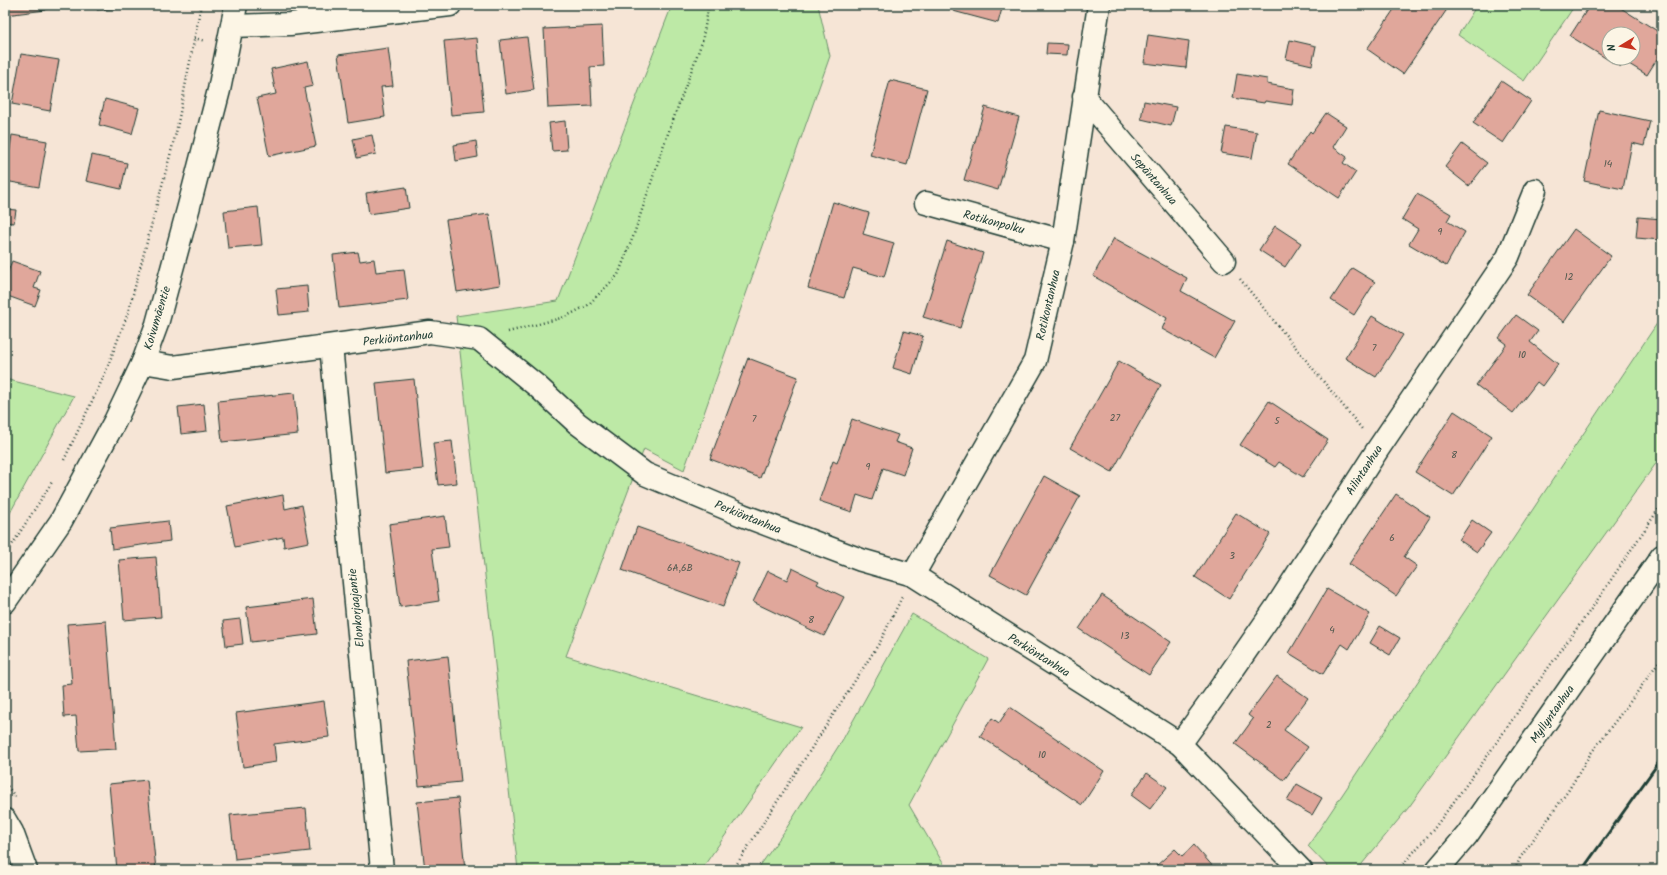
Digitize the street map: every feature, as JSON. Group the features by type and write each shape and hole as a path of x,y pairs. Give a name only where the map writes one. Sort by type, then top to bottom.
{"street":[{"name":"Koivumäentie","path":"5,602 61,521 115,421 143,362 157,324 189,206 219,90 236,5"},
{"path":"233,26 290,24 450,5"},
{"name":"Rotikontanhua","path":"913,575 971,476 1035,361 1063,241 1099,5"},
{"name":"Sepäntanhua","path":"1084,97 1224,260"},
{"name":"Ailintanhua","path":"1180,744 1277,606 1378,449 1508,257 1535,190"},
{"name":"Rotikonpolku","path":"926,203 1063,241"},
{"name":"Perkiöntanhua","path":"143,362 173,367 430,332 479,339 537,386 577,423 644,474 742,515 861,560 913,575 1180,744 1301,870"},
{"name":"Elonkorjaajantie","path":"331,346 382,870"},
{"name":"Myllyntanhua","path":"1438,870 1467,835 1662,556"},
{"path":"5,820 12,832 26,870"}],"path":[{"path":"61,467 104,376 128,313 176,133 201,5"},
{"path":"479,339 565,317 588,305 618,275 633,237 662,147 702,42 709,5"},
{"path":"1224,260 1378,449"},
{"path":"5,556 54,480"},
{"path":"1398,870 1433,830 1483,762 1546,670 1594,605 1662,504"},
{"path":"733,870 880,642 913,575"},
{"path":"1515,870 1520,858 1568,791 1591,753 1662,657"}],"green space":[{"path":"672,5 818,5 830,56 684,470 644,449 566,656 801,727 701,870 518,870 456,316 558,301"},
{"path":"1477,5 1575,5 1524,81 1458,35"},
{"path":"1662,316 1662,455 1409,807 1357,870 1331,870 1308,846"},
{"path":"5,379 74,396 5,522"},
{"path":"912,614 988,659 909,805 947,870 757,870 784,832 843,739"}],"building":[{"path":"5,5 46,5 46,10 5,15"},
{"path":"97,5 138,5 138,7 97,10"},
{"path":"955,5 1003,5 998,23 953,11"},
{"path":"1397,5 1450,5 1403,74 1367,49"},
{"path":"1590,5 1616,5 1662,34 1662,51 1647,75 1632,66 1641,66 1641,26 1601,26 1601,55 1570,36"},
{"path":"602,26 604,66 590,67 592,106 548,108 544,29"},
{"path":"1148,35 1189,41 1186,68 1144,63"},
{"path":"527,37 534,90 506,94 500,40"},
{"path":"477,38 484,112 451,115 444,41"},
{"path":"1290,40 1316,46 1312,65 1286,59"},
{"path":"1047,43 1068,44 1067,55 1046,54"},
{"path":"388,48 393,86 381,87 385,117 348,123 338,55"},
{"path":"21,54 59,60 50,111 12,104"},
{"path":"308,61 313,86 304,88 316,146 269,156 257,98 276,94 271,69"},
{"path":"1237,74 1267,79 1267,84 1294,89 1292,105 1265,101 1264,103 1233,98"},
{"path":"890,80 927,89 907,165 870,155"},
{"path":"1501,81 1531,101 1503,143 1473,123"},
{"path":"105,99 139,108 132,134 99,125"},
{"path":"1144,101 1176,107 1171,126 1141,119"},
{"path":"985,107 1019,117 998,190 964,180"},
{"path":"1599,110 1650,121 1644,146 1632,143 1623,189 1584,181"},
{"path":"1326,113 1346,126 1333,147 1347,157 1343,163 1356,172 1339,198 1288,164 1310,131 1312,133"},
{"path":"565,121 567,150 552,151 549,123"},
{"path":"1226,127 1257,132 1252,158 1221,153"},
{"path":"12,135 47,141 39,187 5,181"},
{"path":"372,135 376,154 357,158 353,139"},
{"path":"476,141 478,157 456,161 454,145"},
{"path":"1462,144 1487,163 1469,186 1445,167"},
{"path":"92,155 127,163 121,189 86,181"},
{"path":"406,187 409,208 369,214 366,193"},
{"path":"1417,194 1451,214 1447,221 1465,232 1446,266 1409,244 1418,229 1402,219"},
{"path":"833,202 869,213 863,234 894,243 884,277 853,268 844,298 808,288"},
{"path":"258,207 262,245 228,248 224,211"},
{"path":"5,209 16,210 14,223 5,222"},
{"path":"489,214 500,285 457,292 446,220"},
{"path":"1638,217 1662,219 1661,240 1636,238"},
{"path":"1275,226 1301,243 1285,267 1259,250"},
{"path":"1574,229 1611,256 1564,322 1527,295"},
{"path":"1114,238 1187,278 1181,291 1235,321 1214,358 1162,329 1167,318 1093,276"},
{"path":"947,241 983,253 960,328 923,317"},
{"path":"358,252 360,261 374,259 376,272 404,269 408,300 339,308 333,255"},
{"path":"12,261 40,271 34,288 41,290 35,306 5,295 5,279"},
{"path":"1352,268 1375,282 1354,315 1331,300"},
{"path":"307,286 309,312 279,315 276,289"},
{"path":"1516,315 1538,331 1530,342 1558,364 1542,386 1537,382 1513,413 1476,385 1507,344 1499,338"},
{"path":"1372,316 1403,335 1376,377 1345,358"},
{"path":"904,331 923,336 912,374 893,368"},
{"path":"748,358 798,377 760,478 710,459"},
{"path":"1119,361 1161,385 1112,472 1070,448"},
{"path":"414,379 423,469 385,473 376,383"},
{"path":"294,393 298,434 222,442 218,401"},
{"path":"1269,401 1328,440 1303,477 1279,462 1275,467 1240,445"},
{"path":"204,404 207,431 181,434 178,407"},
{"path":"1454,411 1492,436 1453,496 1415,472"},
{"path":"852,419 898,435 895,442 912,448 903,475 883,468 872,500 857,495 852,512 819,501 833,461 837,463"},
{"path":"452,441 457,483 438,485 433,443"},
{"path":"1044,476 1080,496 1026,595 990,575"},
{"path":"1396,494 1430,517 1404,557 1417,566 1396,596 1349,564"},
{"path":"283,495 285,509 302,505 309,542 284,547 283,537 235,547 227,506"},
{"path":"1236,513 1270,534 1229,599 1195,577"},
{"path":"445,516 449,547 432,549 439,601 400,607 389,524"},
{"path":"1472,520 1491,533 1477,552 1459,540"},
{"path":"168,521 170,541 112,549 110,528"},
{"path":"637,527 739,563 723,607 622,570"},
{"path":"156,557 161,617 124,620 119,560"},
{"path":"792,568 819,581 817,584 844,597 824,636 753,602 768,571 787,580"},
{"path":"1327,589 1370,614 1349,649 1342,644 1323,674 1289,653"},
{"path":"1102,595 1171,642 1149,675 1079,629"},
{"path":"313,599 317,634 251,642 246,607"},
{"path":"240,619 243,644 226,646 223,621"},
{"path":"106,621 116,749 79,751 76,716 64,717 62,685 72,684 67,624"},
{"path":"1380,626 1400,638 1390,655 1370,643"},
{"path":"448,656 461,782 419,786 406,661"},
{"path":"1277,676 1308,698 1284,730 1308,747 1284,780 1235,744 1253,719 1248,715"},
{"path":"324,701 329,737 274,744 276,762 243,767 236,713"},
{"path":"1010,707 1104,771 1082,805 980,736 992,718 999,723"},
{"path":"1147,773 1167,787 1150,809 1131,795"},
{"path":"147,780 156,870 117,870 109,784"},
{"path":"1297,784 1322,798 1312,815 1287,801"},
{"path":"458,798 465,870 425,870 417,802"},
{"path":"306,808 310,851 235,859 230,815"},
{"path":"1194,845 1216,870 1160,870 1156,866 1175,849 1182,856"}],"railway":[{"path":"1582,870 1662,758"}]}
